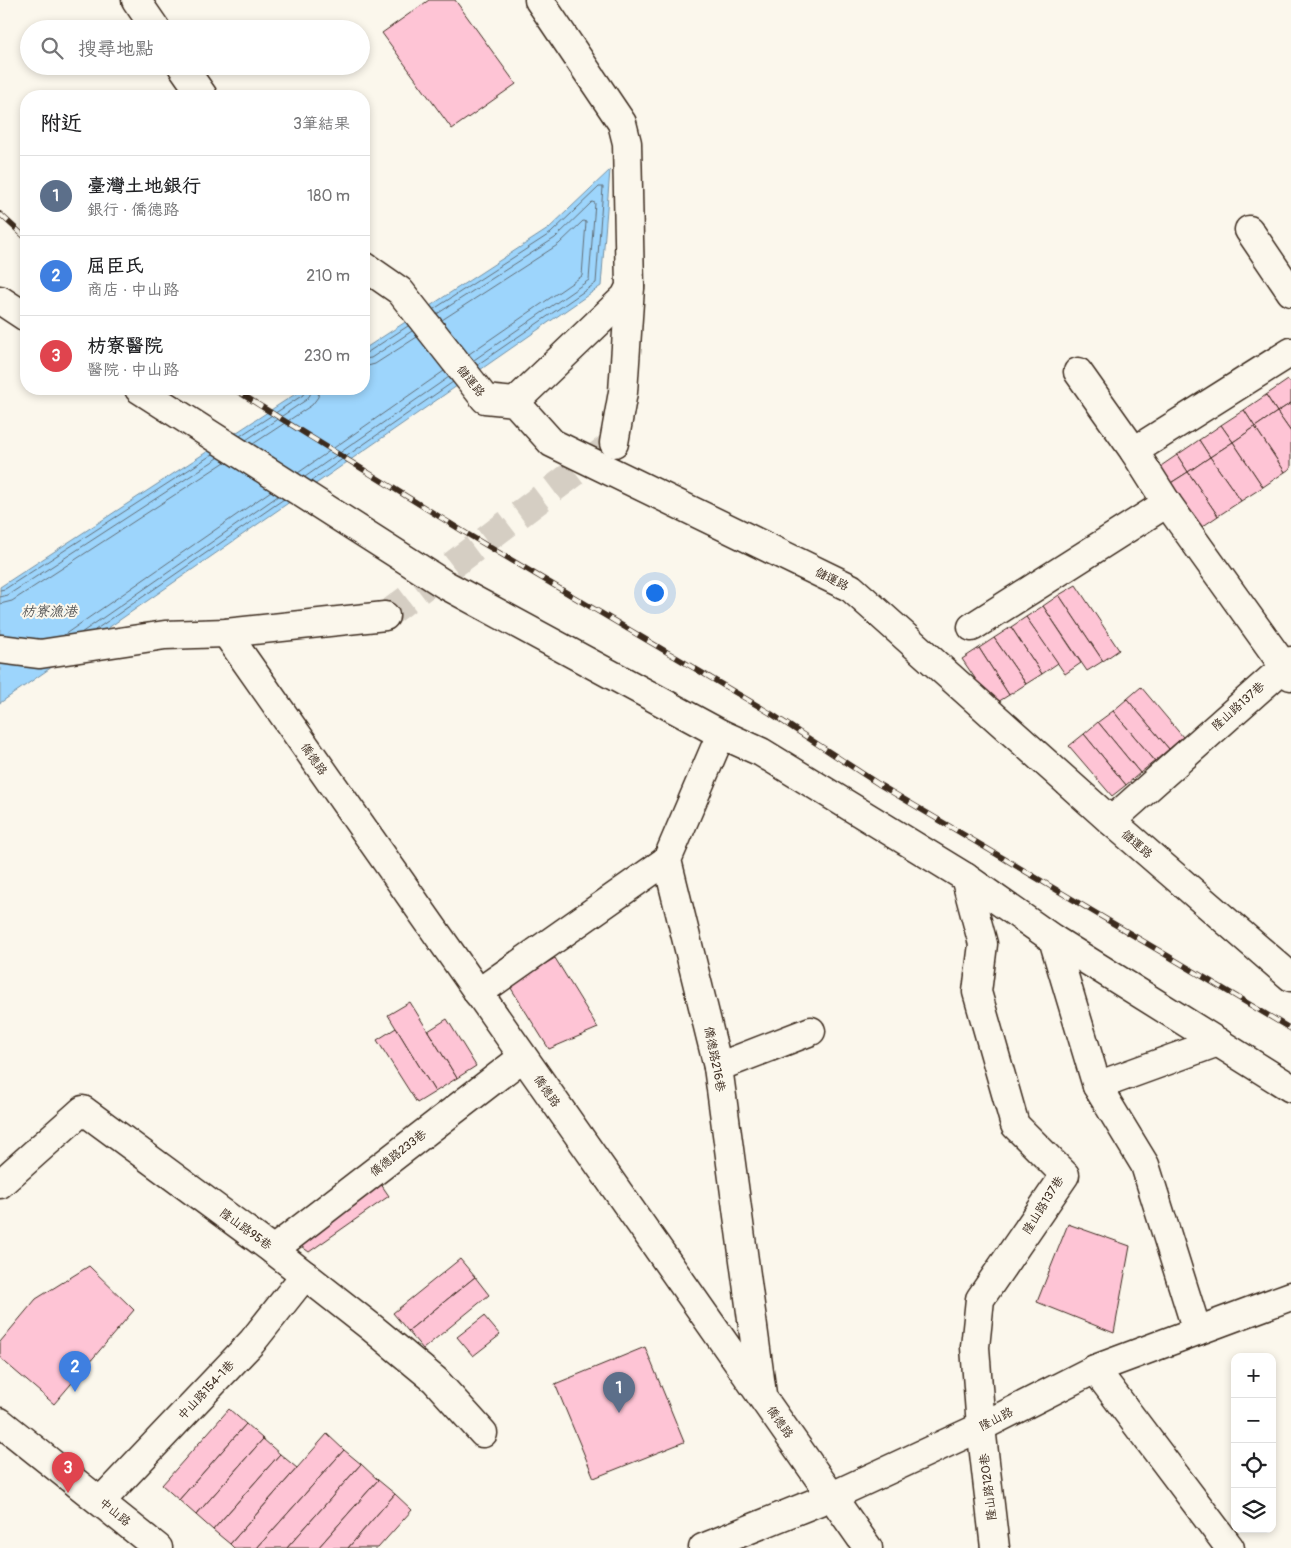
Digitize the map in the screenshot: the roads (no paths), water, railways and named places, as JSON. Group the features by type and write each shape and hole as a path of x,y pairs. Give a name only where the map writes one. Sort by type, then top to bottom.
{"street":[{"path":"136,0 150,20"},
{"path":"539,0 622,123 628,143 630,287 623,392 614,443"},
{"path":"188,75 199,90"},
{"path":"1249,230 1291,292"},
{"name":"儲運路","path":"370,270 400,291 485,399 515,402 552,443 851,588 1111,820 1291,977"},
{"path":"515,402 625,297 630,287"},
{"path":"0,300 20,313"},
{"path":"1134,451 1291,352"},
{"name":"隆山路137巷","path":"1078,372 1134,451 1166,503 1289,667 1111,820"},
{"path":"148,395 444,584 721,734 761,752 965,876 1053,939 1291,1088"},
{"path":"972,627 1166,503"},
{"path":"0,649 40,654 165,634 226,633 385,616"},
{"name":"僑德路","path":"226,633 868,1548"},
{"path":"478,993 667,860 721,734"},
{"name":"僑德路216巷","path":"667,860 718,1067 763,1398"},
{"name":"隆山路137巷","path":"965,876 982,944 977,992 1016,1125 1065,1174 980,1299 975,1347 981,1427"},
{"path":"1053,939 1097,1086 1146,1165 1197,1331"},
{"path":"718,1067 811,1031"},
{"path":"1097,1086 1218,1042"},
{"name":"僑德路233巷","path":"273,1250 523,1057"},
{"name":"隆山路95巷","path":"0,1184 83,1110 305,1275 435,1380 483,1433"},
{"name":"中山路154-1巷","path":"101,1501 252,1342 305,1275"},
{"name":"隆山路","path":"702,1548 832,1496 981,1427 1095,1369 1291,1296"},
{"path":"1095,1369 1230,1548"},
{"name":"中山路","path":"0,1422 158,1548"},
{"name":"隆山路120巷","path":"981,1427 995,1548"}],"water":[{"name":"枋寮漁港","path":"610,170 601,286 0,703 0,587 294,395 370,395 370,345 548,229"}],"tunnel":[{"path":"385,616 614,443"}],"railway":[{"path":"0,214 20,232"},
{"path":"243,395 469,535 770,713 880,785 1291,1029"}],"place":[{"name":"屈臣氏","path":"75,1392"},
{"name":"臺灣土地銀行","path":"619,1413"},
{"name":"枋寮醫院","path":"68,1493"}]}
